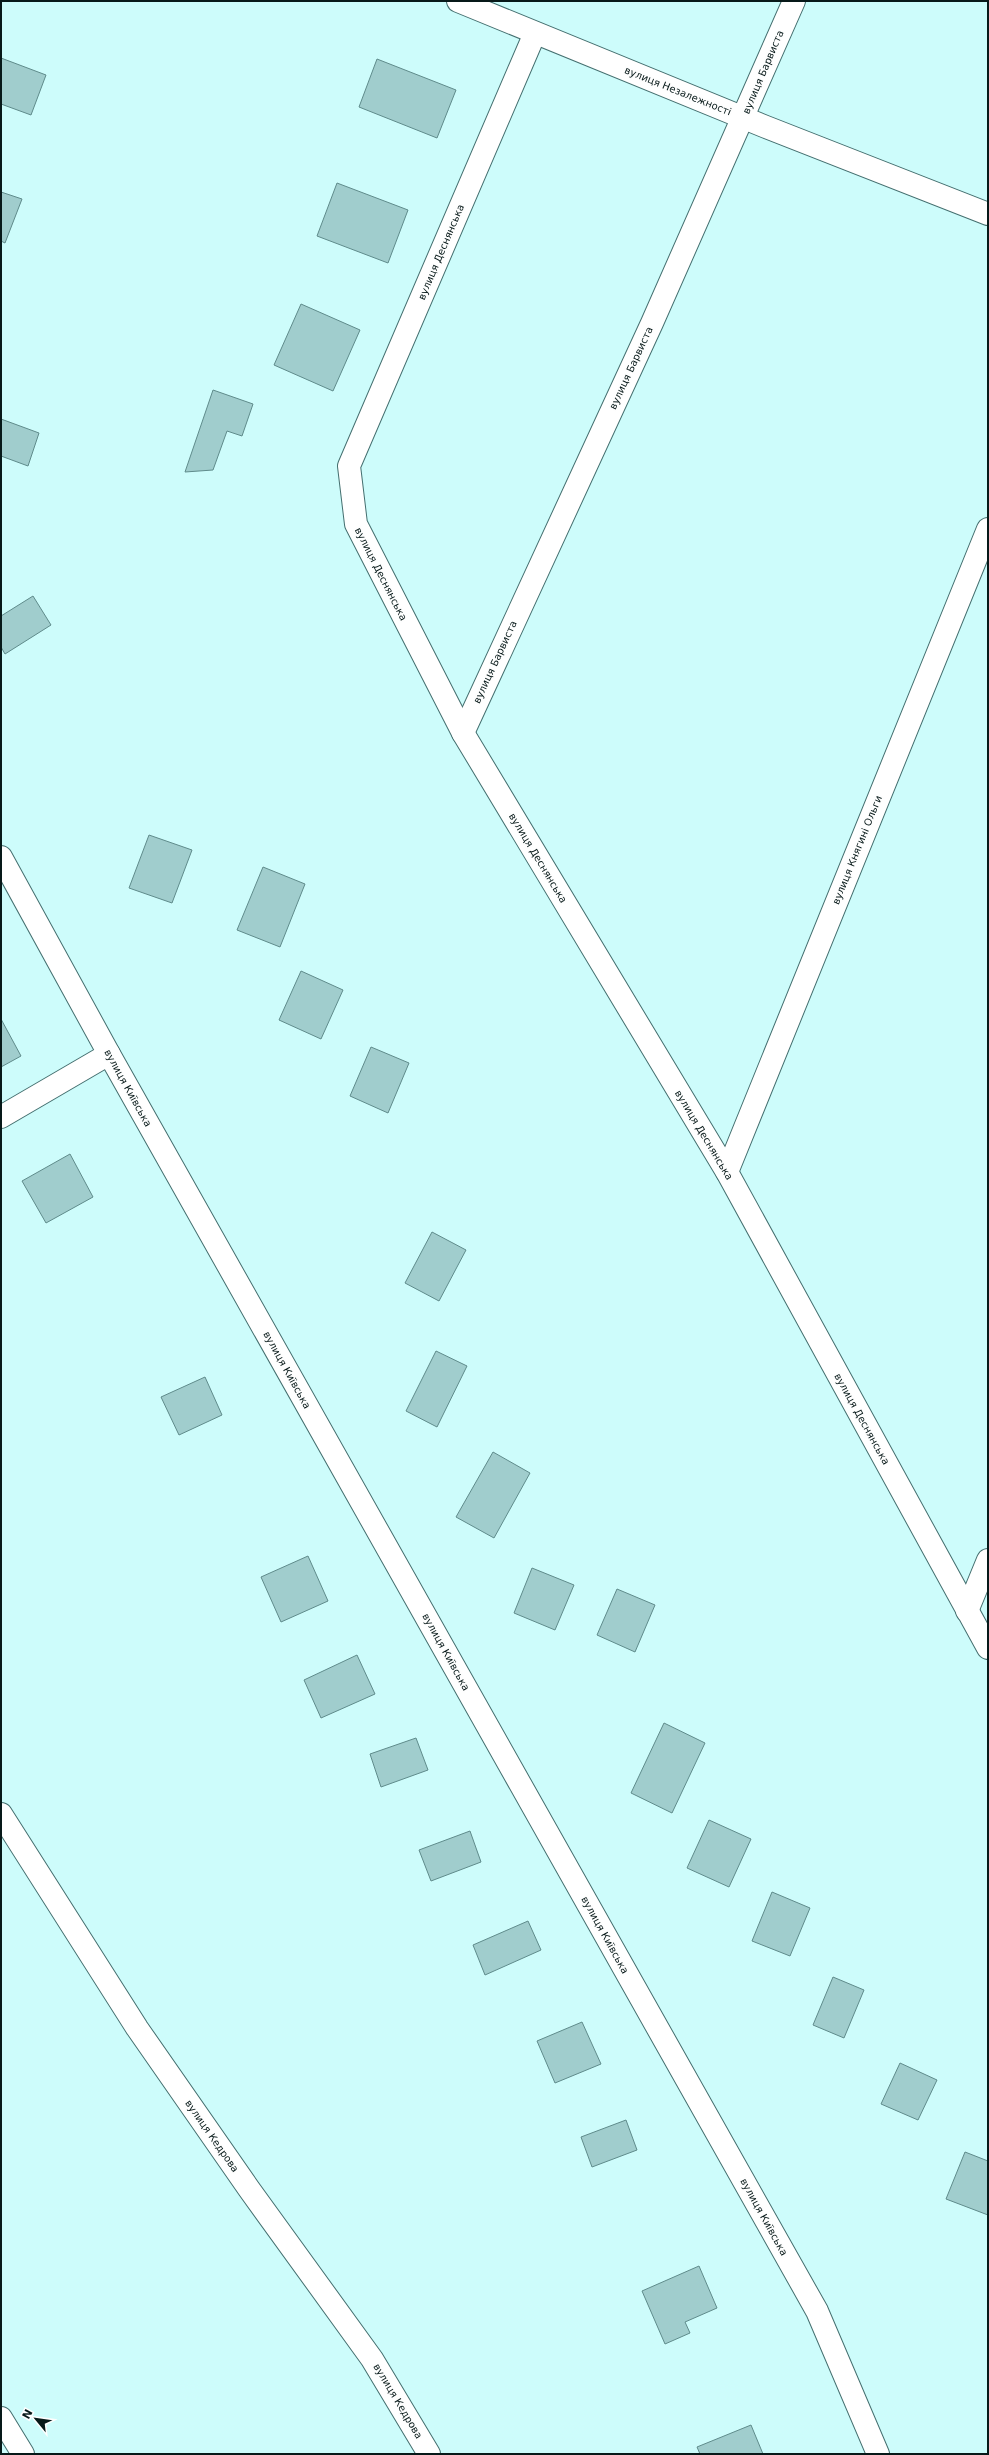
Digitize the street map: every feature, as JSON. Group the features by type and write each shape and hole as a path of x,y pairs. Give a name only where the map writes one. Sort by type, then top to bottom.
{"street":[{"name":"вулиця Незалежності","path":"458,1 743,118 988,214"},
{"name":"вулиця Барвиста","path":"463,733 652,323 794,1"},
{"name":"вулиця Деснянська","path":"535,33 349,466 356,524 463,733 727,1172 988,1648"},
{"name":"вулиця Княгині Ольги","path":"727,1172 988,529"},
{"name":"вулиця Київська","path":"1,857 109,1054 817,2311 878,2454"},
{"path":"1,1117 109,1054"},
{"path":"967,1611 988,1560"},
{"name":"вулиця Кедрова","path":"1,1814 142,2034 249,2189 372,2359 429,2454"},
{"path":"1,2418 23,2454"}],"building":[{"path":"1,58 46,75 31,115 1,104"},
{"path":"377,59 456,90 437,138 359,107"},
{"path":"337,183 408,210 388,263 317,236"},
{"path":"1,192 22,199 5,243 1,241"},
{"path":"301,304 360,330 333,391 274,365"},
{"path":"213,390 253,404 242,436 227,431 213,470 185,472"},
{"path":"1,419 39,433 28,466 1,456"},
{"path":"33,596 51,625 5,654 1,647 1,616"},
{"path":"149,835 192,850 172,903 129,888"},
{"path":"263,867 305,884 280,947 237,930"},
{"path":"301,971 343,990 321,1039 279,1020"},
{"path":"1,1019 21,1056 1,1067"},
{"path":"371,1047 409,1063 388,1113 350,1096"},
{"path":"70,1154 93,1197 46,1223 22,1181"},
{"path":"432,1232 466,1250 439,1301 405,1283"},
{"path":"436,1351 467,1366 437,1427 406,1411"},
{"path":"205,1377 222,1415 179,1435 161,1397"},
{"path":"493,1452 530,1473 494,1538 456,1517"},
{"path":"308,1556 328,1601 281,1622 261,1577"},
{"path":"532,1568 574,1585 555,1630 514,1613"},
{"path":"617,1589 655,1605 635,1652 597,1635"},
{"path":"357,1655 375,1694 321,1718 304,1680"},
{"path":"664,1723 705,1743 672,1813 631,1793"},
{"path":"416,1738 428,1770 381,1787 370,1754"},
{"path":"709,1820 751,1839 729,1887 687,1868"},
{"path":"470,1831 481,1862 431,1881 419,1850"},
{"path":"772,1892 810,1908 790,1956 752,1941"},
{"path":"528,1921 541,1950 485,1975 473,1945"},
{"path":"833,1977 864,1990 844,2038 813,2025"},
{"path":"582,2022 601,2064 555,2083 537,2041"},
{"path":"900,2063 937,2080 918,2120 881,2104"},
{"path":"626,2120 637,2150 592,2167 581,2137"},
{"path":"965,2152 988,2161 988,2215 946,2199"},
{"path":"699,2266 717,2308 685,2322 690,2333 665,2344 642,2291"},
{"path":"751,2425 763,2454 700,2454 697,2447"}]}
